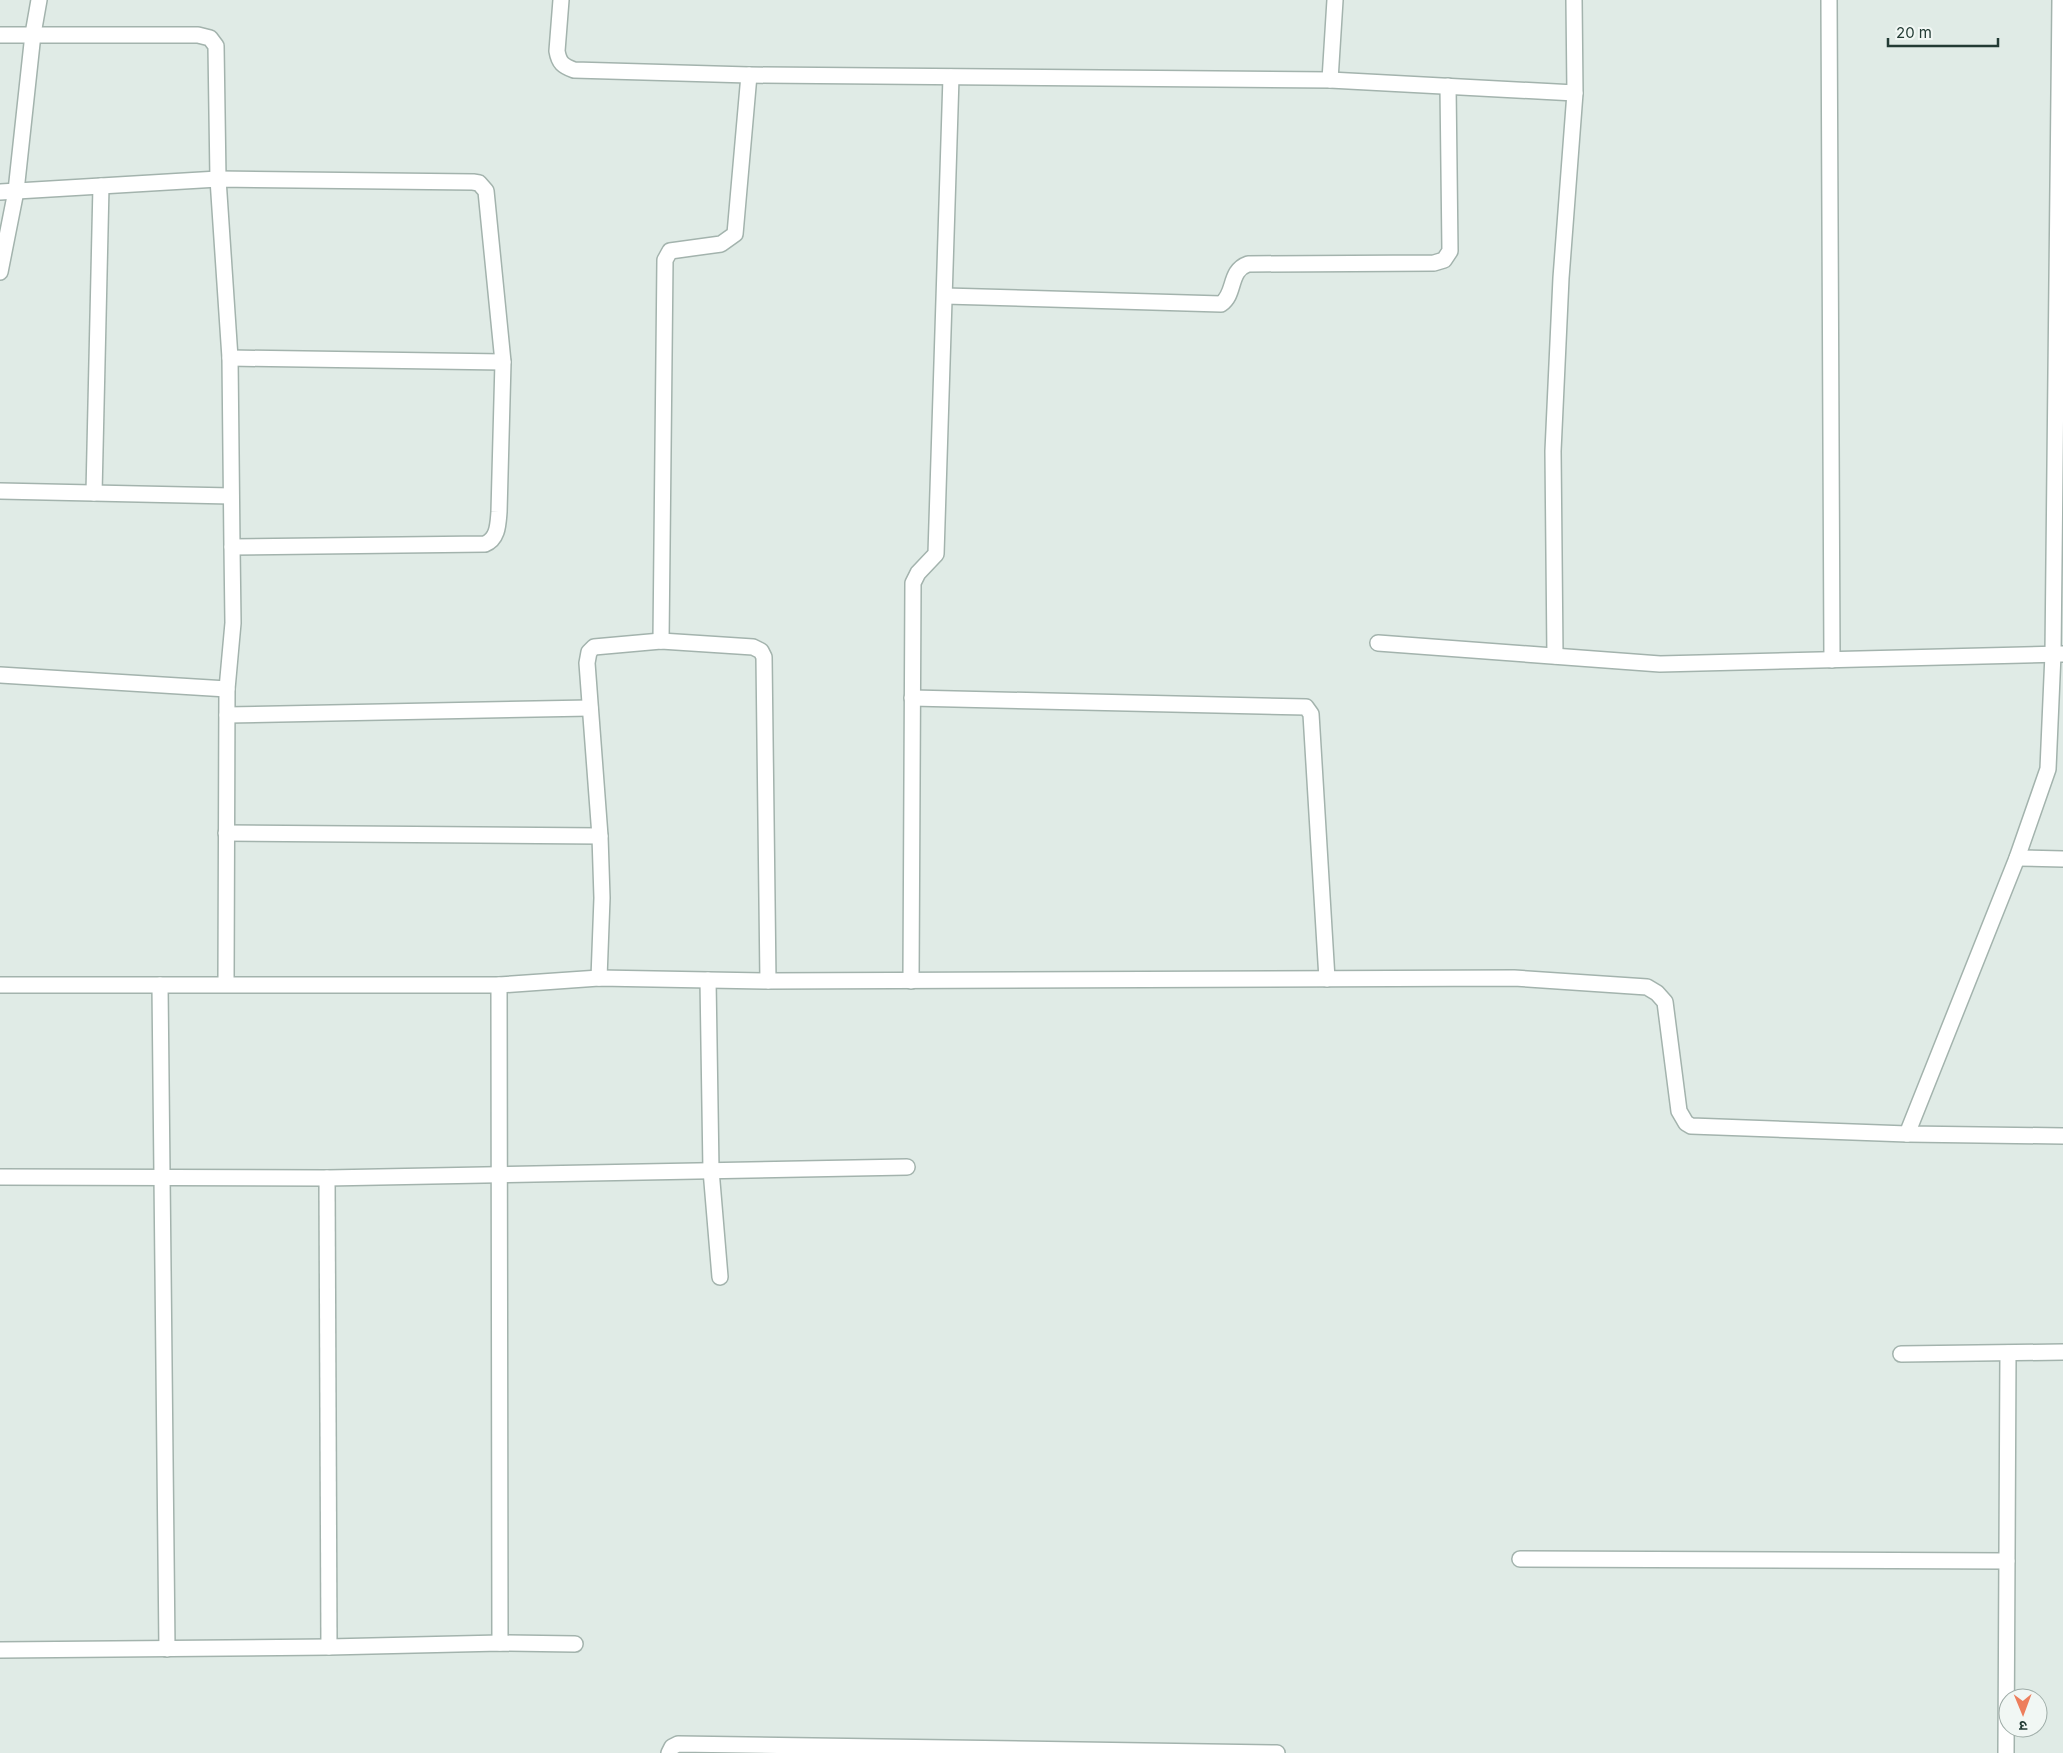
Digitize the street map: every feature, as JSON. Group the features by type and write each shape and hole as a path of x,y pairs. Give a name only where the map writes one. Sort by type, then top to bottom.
{"street":[{"path":"0,272 16,192 33,34 39,0"},
{"path":"560,0 558,58 563,66 574,70 749,75 1330,80 1575,93"},
{"path":"1330,80 1336,0"},
{"path":"1555,656 1553,451 1561,278 1575,93 1574,0"},
{"path":"1829,0 1832,660"},
{"path":"1907,1134 2018,858 2048,769 2058,654 2060,0"},
{"path":"0,35 198,34 210,38 216,46 218,179 230,358 232,496 233,623 227,689 226,984"},
{"path":"661,641 665,260 670,251 720,244 735,234 749,75"},
{"path":"911,981 913,583 918,573 936,554 952,77"},
{"path":"944,296 1222,304 1227,300 1235,274 1242,266 1248,264 1434,264 1444,260 1450,251 1448,86"},
{"path":"0,192 218,179 479,183 486,191 503,362 498,530 490,542 485,544 232,547"},
{"path":"94,493 100,186"},
{"path":"230,358 503,362"},
{"path":"0,491 232,496"},
{"path":"599,978 602,898 600,836 587,663 589,652 594,647 661,641 753,646 761,651 764,657 768,981"},
{"path":"1378,643 1660,664 2058,654"},
{"path":"0,675 227,689"},
{"path":"912,698 1306,707 1311,714 1327,979"},
{"path":"227,714 590,708"},
{"path":"226,833 600,836"},
{"path":"2018,858 2063,859"},
{"path":"0,985 498,985 599,978 911,981 1514,978 1647,987 1657,993 1665,1002 1679,1111 1686,1123 1691,1126 1907,1134 2063,1136"},
{"path":"708,980 711,1170 720,1277"},
{"path":"160,985 167,1649"},
{"path":"498,985 500,1642"},
{"path":"0,1177 327,1178 907,1167"},
{"path":"327,1178 329,1647"},
{"path":"1901,1354 2063,1352"},
{"path":"2006,1753 2008,1353"},
{"path":"1520,1559 2007,1561"},
{"path":"0,1650 329,1647 500,1642 576,1644"},
{"path":"670,1753 672,1747 678,1744 1277,1753"}]}
